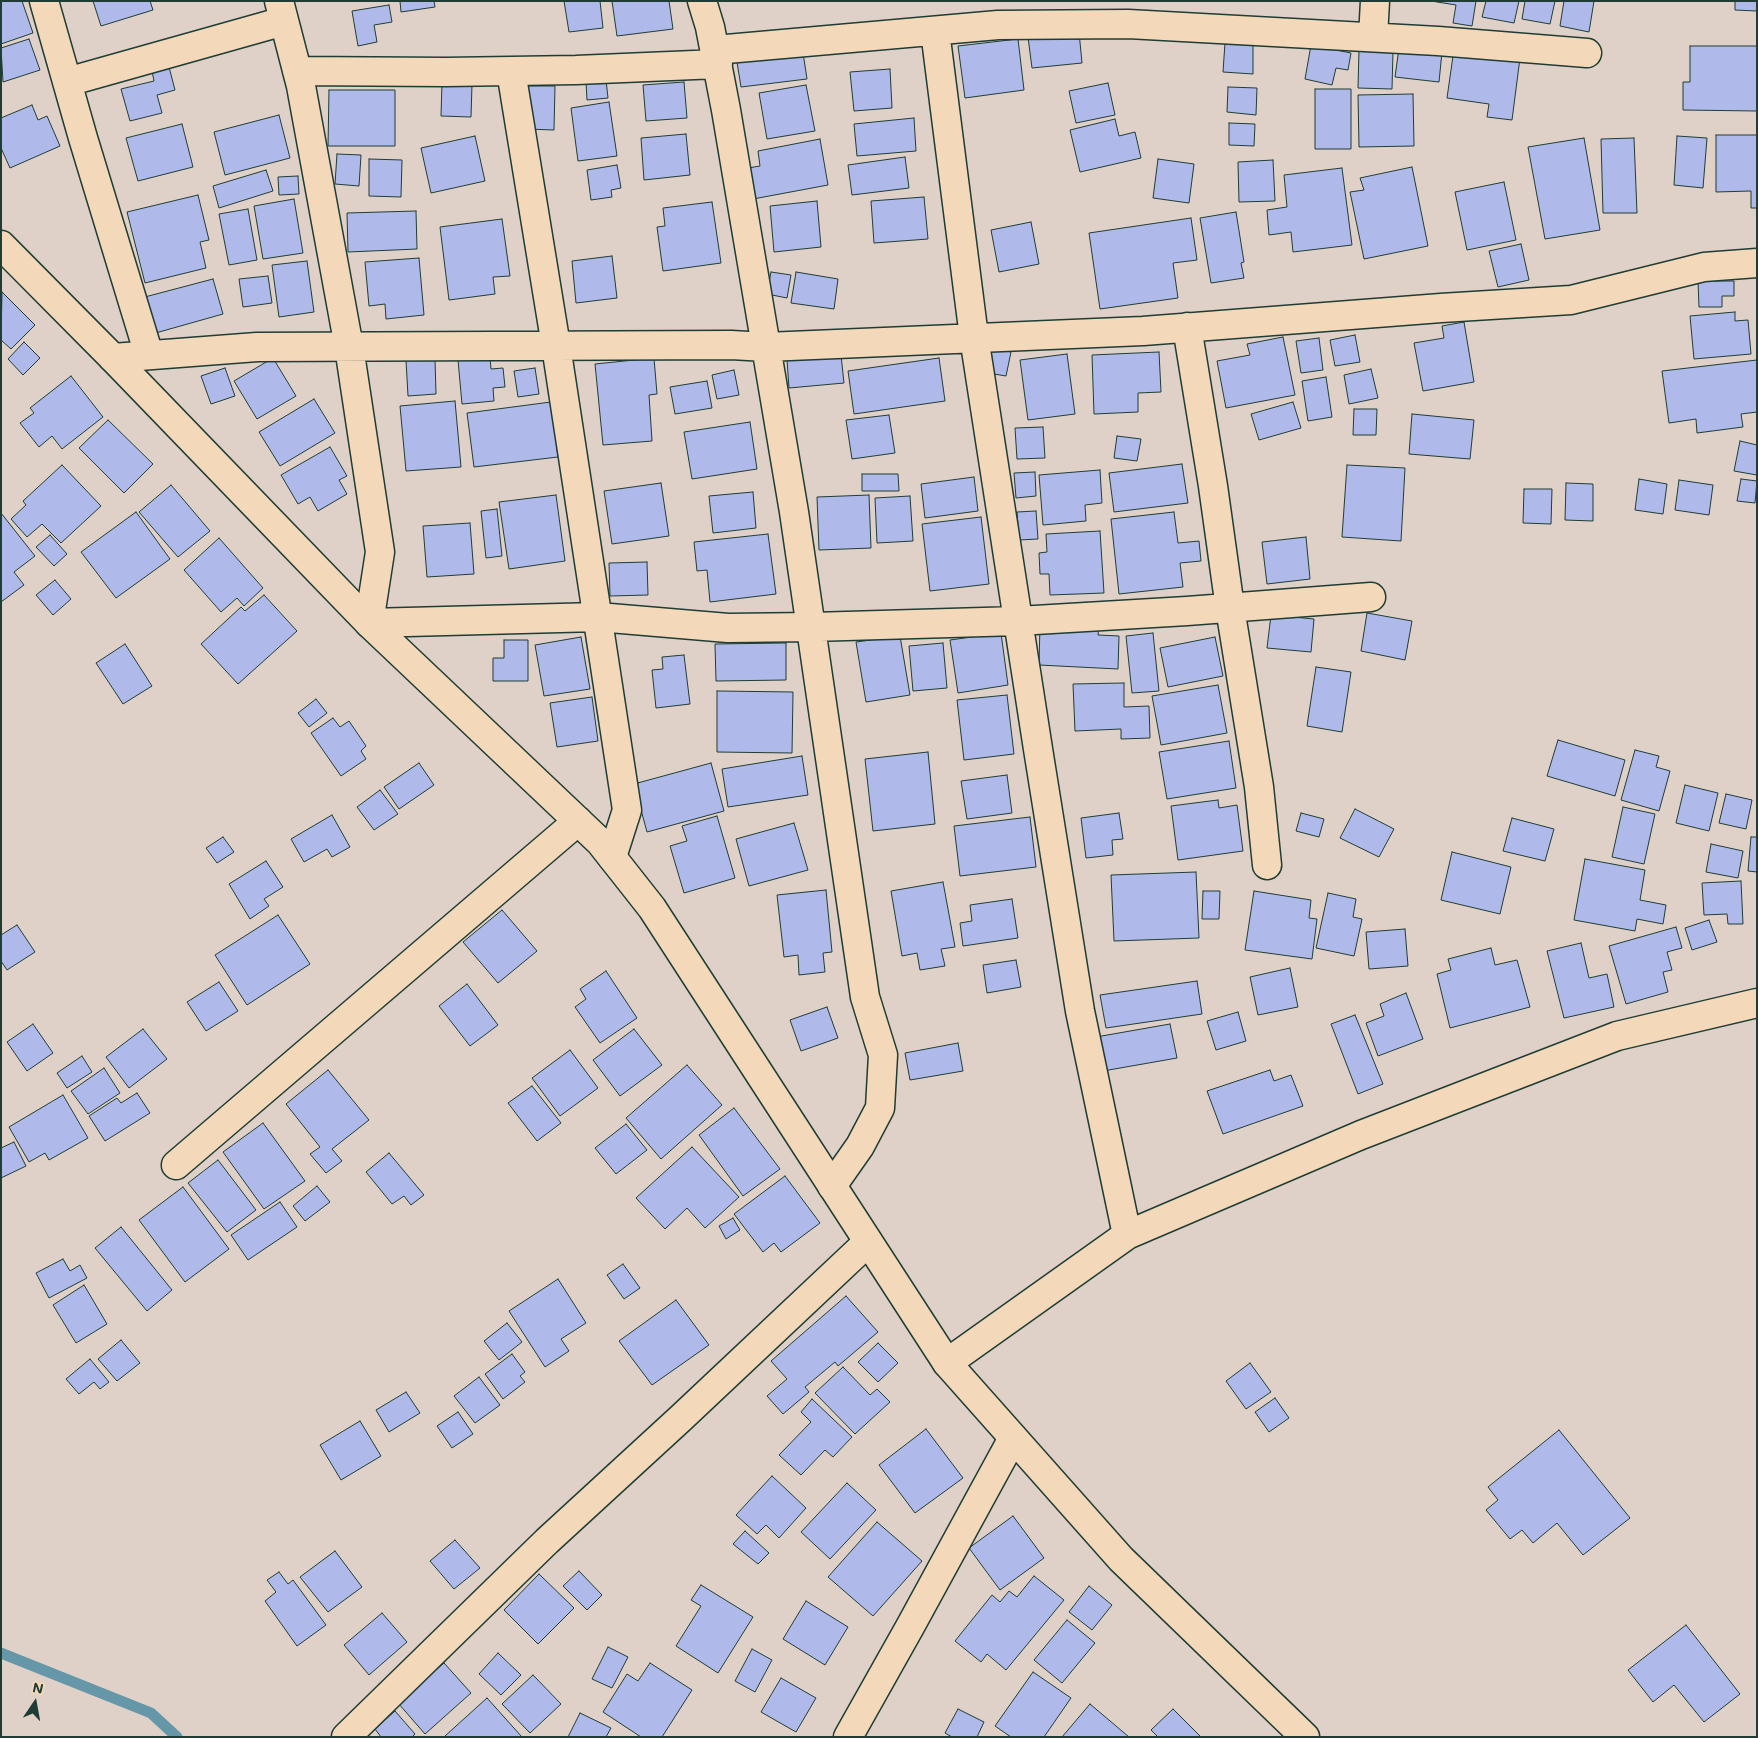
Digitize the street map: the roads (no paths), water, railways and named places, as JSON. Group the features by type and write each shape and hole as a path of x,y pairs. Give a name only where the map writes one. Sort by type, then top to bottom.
{"street":[{"path":"44,1 150,356"},
{"path":"702,1 716,57 794,512 865,997 883,1055 880,1108 860,1146 832,1186"},
{"path":"1373,37 1375,1"},
{"path":"67,82 281,11 297,71 349,347 380,552 369,623"},
{"path":"297,71 511,71 716,57 998,25 1128,24 1373,37 1587,53"},
{"path":"935,31 974,337 1018,622 1080,1012 1126,1235"},
{"path":"511,71 556,346 627,810 612,857"},
{"path":"1,245 114,358 369,623 600,842 652,908 946,1363 1121,1559 1305,1737"},
{"path":"114,358 257,347 731,345 766,347 1143,331 1571,300 1704,267 1757,263"},
{"path":"1187,327 1214,486 1230,608 1259,787 1266,865"},
{"path":"369,623 598,617 728,628 1018,622 1372,597"},
{"path":"176,1165 578,821"},
{"path":"946,1363 1126,1235 1361,1134 1617,1036 1757,1003"},
{"path":"346,1737 547,1541 689,1412 868,1242"},
{"path":"848,1737 1013,1438"}],"waterway":[{"path":"1,1653 151,1713 177,1737"}]}
